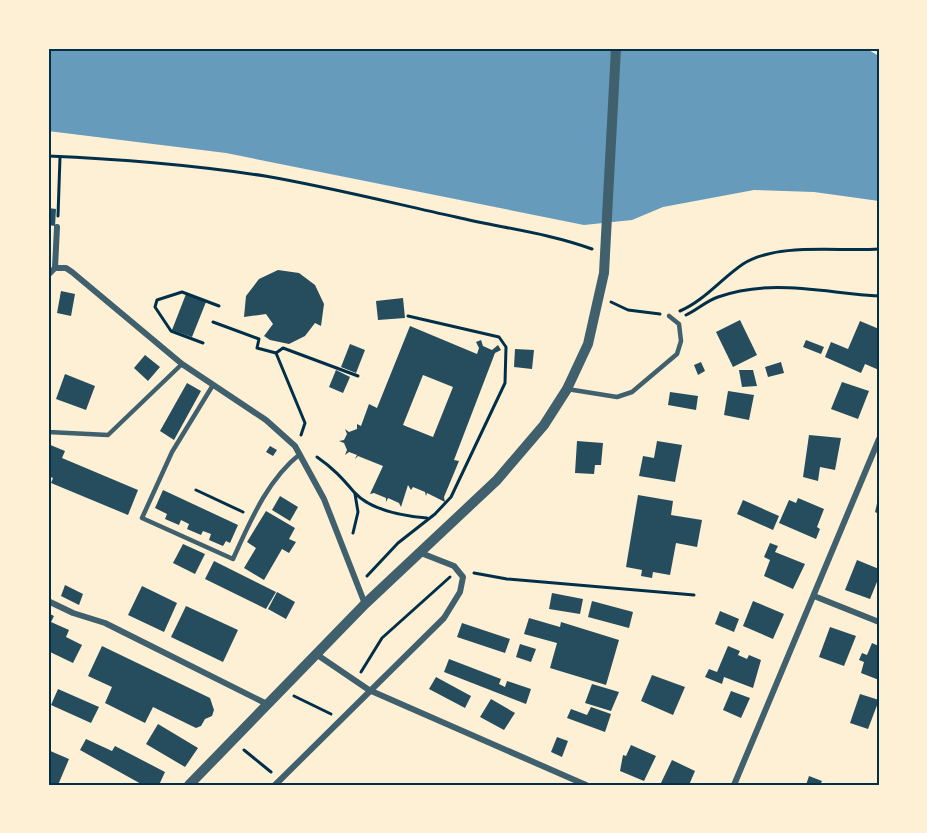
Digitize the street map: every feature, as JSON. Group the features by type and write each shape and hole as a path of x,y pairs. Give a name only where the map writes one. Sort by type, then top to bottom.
{"street":[{"path":"189,785 365,604 421,553 522,452 544,426 567,389 588,344 600,297 606,248 616,48"},
{"path":"48,275 55,268 57,227"},
{"path":"55,268 66,268 72,272 182,364 266,420 294,446 324,499 365,604"},
{"path":"734,785 879,440"},
{"path":"275,785 444,618 460,592 463,578 456,570 421,553"},
{"path":"814,596 879,622"},
{"path":"48,601 73,613 105,623 267,704"},
{"path":"316,654 369,690 586,785"}],"lane":[{"path":"567,389 617,397 632,392 677,354 682,336 676,320 669,316"},
{"path":"48,432 108,435 182,364"},
{"path":"213,385 172,452 142,518 233,559 253,517 284,466 300,454"}],"path":[{"path":"48,156 118,159 264,176 341,190 474,222 556,236 606,248"},
{"path":"57,227 60,157"},
{"path":"600,297 628,310 669,316 684,309 742,265 756,258 776,252 879,249"},
{"path":"676,320 715,298 759,287 813,288 879,296"},
{"path":"203,343 171,331 155,307 157,300 182,292 219,306"},
{"path":"358,586 392,549 429,519 451,496 505,382 506,347 499,337 408,316"},
{"path":"213,322 259,339 257,348 276,353"},
{"path":"276,353 283,348 358,376"},
{"path":"276,353 305,423 294,446"},
{"path":"317,457 340,474 354,493 358,512 353,533"},
{"path":"196,490 253,517"},
{"path":"354,493 394,513 429,519"},
{"path":"356,681 382,638 446,582 456,570 507,579 694,595"},
{"path":"282,690 341,718"},
{"path":"234,741 283,779"}],"water":[{"path":"48,48 865,48 879,56 879,201 814,192 754,190 663,207 632,220 584,225 226,153 48,131"}],"building":[{"path":"48,208 56,209 55,226 48,225"},
{"path":"278,270 299,273 315,285 324,304 321,326 315,323 305,336 289,344 270,340 264,336 273,324 266,314 244,317 246,296 259,279"},
{"path":"61,291 75,294 71,316 57,313"},
{"path":"186,294 206,302 192,337 172,330"},
{"path":"403,298 405,318 378,320 376,301"},
{"path":"740,320 757,355 733,367 716,332"},
{"path":"860,321 879,329 877,336 879,337 879,370 865,364 861,373 825,357 831,342 848,349"},
{"path":"410,326 477,354 479,348 476,342 481,340 483,346 492,350 498,345 501,350 495,353 454,460 459,461 444,497 445,502 427,493 426,496 425,492 413,487 411,490 408,485 401,507 399,503 388,498 386,502 386,498 374,493 370,494 383,466 358,456 355,459 357,455 349,452 345,455 347,450 344,443 339,441 344,440 347,434 345,429 349,432 357,429 357,424 361,426 369,404 377,408","holes":["423,375 453,387 433,437 403,425"]},
{"path":"806,340 824,347 821,354 803,347"},
{"path":"350,344 365,350 356,373 341,367"},
{"path":"515,349 534,350 532,369 514,367"},
{"path":"145,355 160,367 148,381 134,368"},
{"path":"701,362 705,371 698,375 694,365"},
{"path":"781,362 784,373 768,377 765,367"},
{"path":"336,370 350,377 343,393 329,387"},
{"path":"739,370 753,370 757,386 742,387"},
{"path":"65,374 95,386 86,410 56,399"},
{"path":"842,382 869,391 858,419 831,409"},
{"path":"187,383 201,391 174,440 160,431"},
{"path":"728,391 754,395 749,420 724,415"},
{"path":"670,392 698,396 696,410 668,405"},
{"path":"809,435 841,438 835,470 820,467 818,481 803,477"},
{"path":"577,441 603,443 601,465 595,465 594,474 575,473"},
{"path":"657,441 682,445 675,482 639,476 643,456 654,458"},
{"path":"48,444 65,451 62,458 138,490 128,515 51,483 53,478 48,476"},
{"path":"270,446 277,450 273,456 266,452"},
{"path":"163,490 238,525 230,543 226,541 223,546 209,540 211,534 203,531 201,535 187,529 189,524 181,520 179,525 165,519 167,514 155,508"},
{"path":"638,495 673,501 671,515 702,520 697,547 676,543 670,575 653,572 652,578 641,576 642,570 626,567"},
{"path":"879,495 879,514 875,512"},
{"path":"280,496 298,507 290,521 272,510"},
{"path":"798,498 824,509 817,527 820,529 816,539 779,523 789,500 796,503"},
{"path":"743,500 779,516 773,530 737,514"},
{"path":"266,511 295,528 289,539 296,542 289,553 282,549 264,580 244,568 256,548 247,542"},
{"path":"770,543 778,546 775,552 805,564 793,589 764,576 770,560 764,557"},
{"path":"183,544 205,554 195,574 173,563"},
{"path":"857,560 879,569 879,577 870,599 845,590"},
{"path":"214,561 276,592 266,609 205,579"},
{"path":"65,585 83,594 79,605 61,596"},
{"path":"142,586 177,603 164,632 128,615"},
{"path":"277,592 295,602 286,619 268,609"},
{"path":"552,593 583,599 580,614 549,609"},
{"path":"592,601 633,612 629,628 588,617"},
{"path":"753,601 784,614 773,639 743,626"},
{"path":"186,606 238,630 223,662 171,637"},
{"path":"720,611 739,619 734,632 715,624"},
{"path":"48,613 54,616 51,622 69,630 66,637 82,645 73,663 48,651"},
{"path":"529,618 560,627 561,622 619,640 606,685 550,668 557,643 524,634"},
{"path":"462,623 510,639 505,653 457,637"},
{"path":"830,627 856,636 844,666 819,657"},
{"path":"872,643 879,646 879,680 861,673 864,662 859,660 862,653 867,655"},
{"path":"520,644 536,649 531,662 516,657"},
{"path":"102,646 210,698 214,710 212,716 196,728 153,707 145,723 105,703 112,687 88,676"},
{"path":"728,646 740,651 738,655 747,659 749,655 761,660 753,688 724,677 722,684 705,677 709,669 717,672"},
{"path":"449,659 501,679 499,684 505,687 507,681 531,689 526,704 444,672"},
{"path":"652,675 685,687 673,715 641,701"},
{"path":"436,677 471,696 465,708 429,689"},
{"path":"592,684 619,692 611,711 585,703"},
{"path":"58,689 99,707 91,723 51,705"},
{"path":"731,691 750,698 741,718 723,710"},
{"path":"860,694 879,700 868,729 850,723"},
{"path":"491,699 515,713 504,730 480,717"},
{"path":"591,707 611,714 605,732 567,718 571,709 587,715"},
{"path":"158,724 198,748 185,767 146,744"},
{"path":"557,737 568,741 562,757 551,752"},
{"path":"86,739 112,751 115,746 165,772 159,785 143,785 80,750"},
{"path":"631,745 656,756 644,781 620,771 623,755 626,756"},
{"path":"48,750 69,759 58,785 48,785"},
{"path":"672,760 695,771 689,785 660,785"},
{"path":"809,776 822,781 820,785 806,785"}]}
